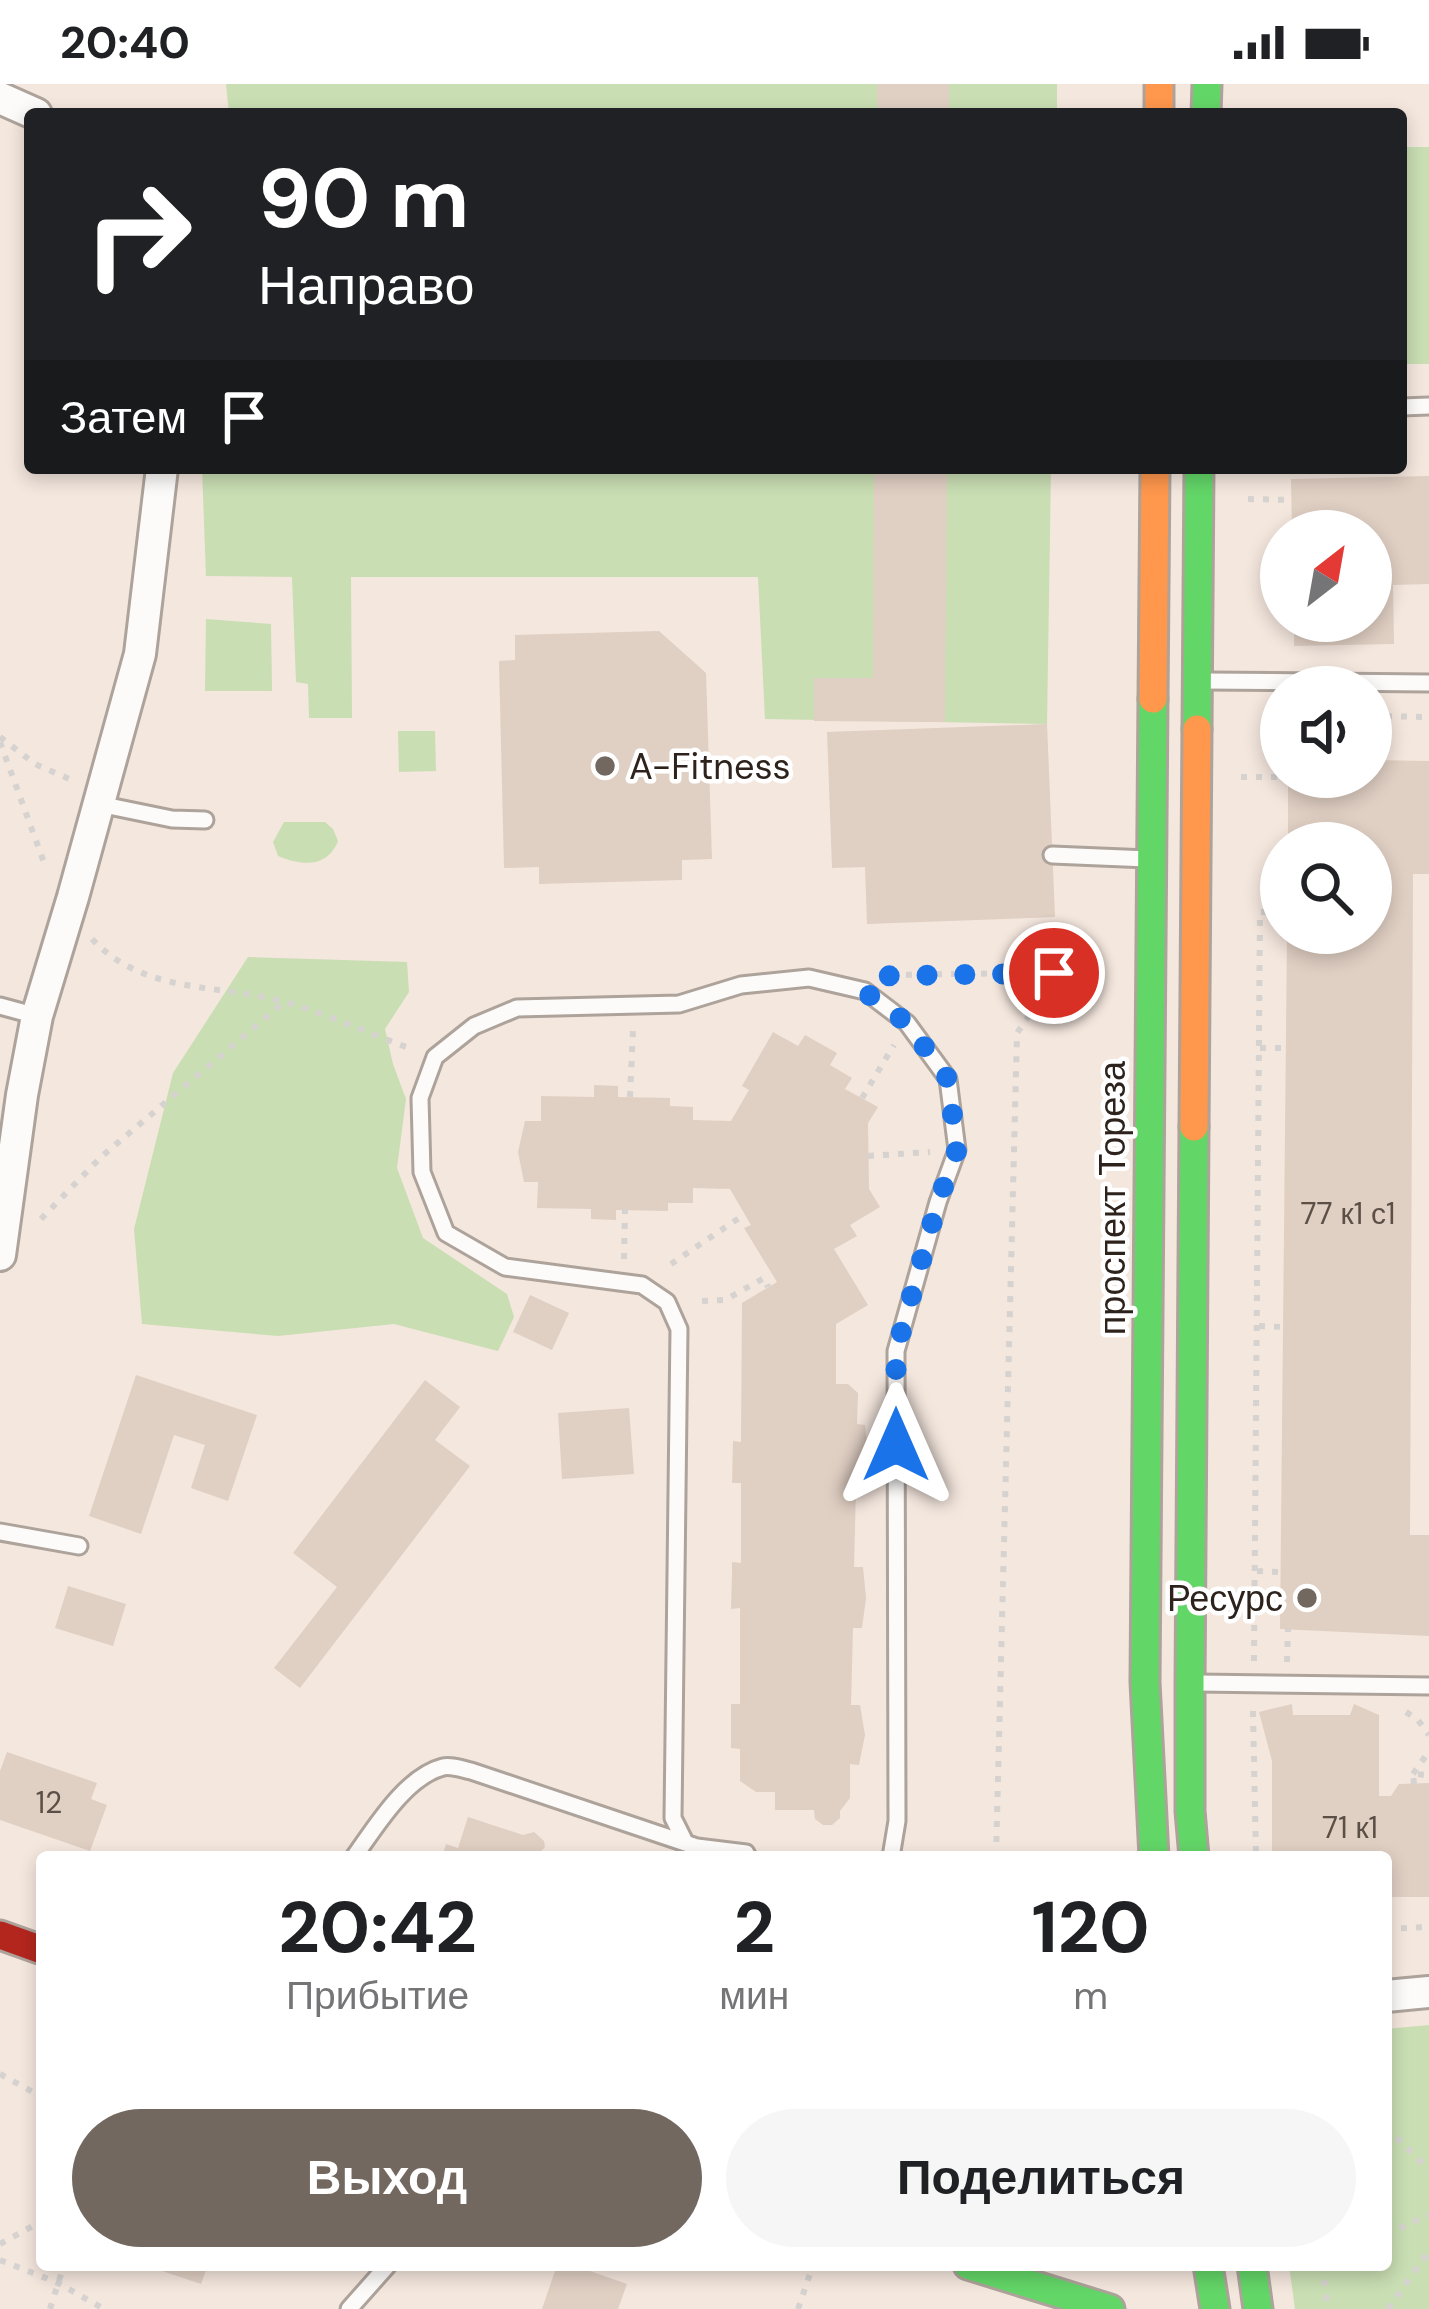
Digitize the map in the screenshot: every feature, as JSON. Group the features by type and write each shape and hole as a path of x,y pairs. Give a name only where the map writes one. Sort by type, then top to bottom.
{"main road":[{"name":"проспект Тореза","path":"1154,1851 1144,1682 1155,474"},
{"path":"1193,1851 1190,1683 1199,474"},
{"path":"0,1935 36,1948"},
{"path":"985,2271 1110,2309"},
{"path":"1209,2271 1215,2309"},
{"path":"1253,2271 1258,2309"}],"street":[{"path":"0,1255 5,1179 37,1016 140,654 161,474"},
{"path":"1392,1995 1429,1992"}],"lane":[{"path":"1197,681 1260,683"},
{"path":"1392,683 1429,682"},
{"path":"99,804 172,819 205,820"},
{"path":"1052,855 1150,860"},
{"path":"685,1842 673,1818 680,1329 667,1302 642,1285 505,1267 446,1233 422,1172 420,1098 435,1058 474,1026 518,1008 679,1004 741,985 809,978 865,992 907,1023 948,1079 957,1150 896,1351 896,1821 892,1851"},
{"path":"0,1006 37,1016"},
{"path":"0,1532 79,1546"},
{"path":"1190,1683 1429,1686"},
{"path":"359,1851 392,1803 446,1766 721,1851"},
{"path":"349,2309 383,2271"}],"path":[{"path":"1248,499 1292,500"},
{"path":"1392,716 1429,716"},
{"path":"0,740 35,764 83,785 99,804"},
{"path":"0,740 54,892 68,913 124,967 150,978 284,1002 435,1058"},
{"path":"1241,777 1260,777"},
{"path":"1256,1851 1260,954"},
{"path":"865,992 878,976 1097,972 1035,1007 1017,1033 996,1851"},
{"path":"29,1231 101,1156 284,1002"},
{"path":"862,1098 907,1023"},
{"path":"630,1097 633,1025"},
{"path":"1260,1048 1286,1048"},
{"path":"868,1156 957,1150"},
{"path":"624,1259 626,1209"},
{"path":"670,1264 745,1214"},
{"path":"702,1301 725,1300 764,1278 768,1287"},
{"path":"1259,1326 1283,1327"},
{"path":"1257,1571 1280,1572"},
{"path":"1287,1666 1288,1629"},
{"path":"1429,1751 1413,1779 1429,1775"},
{"path":"1392,1929 1429,1928"},
{"path":"0,2074 36,2094"},
{"path":"1392,2133 1429,2170"},
{"path":"1392,2231 1429,2215"},
{"path":"0,2244 36,2224"},
{"path":"1388,2309 1429,2251"},
{"path":"0,2260 58,2283 104,2309"},
{"path":"50,2309 62,2271"},
{"path":"798,2309 811,2271"},
{"path":"1323,2271 1328,2309"}],"green space":[{"path":"226,84 1057,84 1057,108 228,108"},
{"path":"1407,147 1429,147 1429,364 1407,364"},
{"path":"202,474 1051,474 1047,724 765,719 758,577 351,577 352,718 309,718 308,684 296,682 292,577 206,576"},
{"path":"206,619 271,624 272,691 205,691"},
{"path":"398,731 435,731 436,771 399,772"},
{"path":"284,822 325,822 338,841 327,856 313,862 278,856 273,842"},
{"path":"248,957 407,962 409,992 385,1029 406,1099 397,1168 423,1238 507,1294 514,1317 498,1351 394,1324 278,1336 142,1324 134,1229 173,1073"},
{"path":"1429,2025 1429,2309 1295,2309 1290,2271 1392,2271 1392,2028"}],"building":[{"path":"877,84 949,84 949,108 877,108"},
{"path":"874,474 947,474 945,722 814,721 814,678 873,678"},
{"path":"1429,476 1429,584 1393,585 1394,644 1294,646 1294,642 1392,642 1392,510 1292,510 1291,479"},
{"name":"A-Fitness","path":"659,631 706,673 712,859 682,860 682,880 539,884 539,867 504,868 499,661 515,660 515,635"},
{"path":"1047,724 1055,917 867,924 865,867 832,868 827,732"},
{"path":"1392,760 1429,761 1429,874 1413,874 1410,1535 1429,1535 1429,1636 1280,1629 1287,954 1392,954 1392,822 1288,822 1288,798 1392,798"},
{"path":"773,1032 798,1046 805,1035 837,1053 830,1065 852,1078 845,1089 878,1107 868,1123 869,1189 880,1207 850,1225 857,1236 834,1249 868,1305 836,1324 836,1384 848,1384 858,1393 857,1424 865,1425 868,1455 864,1487 856,1488 854,1567 863,1567 866,1598 862,1628 853,1628 851,1705 860,1705 865,1735 859,1765 850,1764 850,1798 832,1825 815,1819 814,1810 775,1810 775,1792 756,1792 740,1781 740,1749 731,1748 731,1704 740,1704 740,1608 731,1609 732,1562 741,1563 741,1483 732,1483 733,1441 741,1442 742,1303 777,1282 744,1228 751,1225 730,1189 693,1188 693,1203 668,1203 668,1211 616,1210 616,1220 591,1219 591,1209 537,1208 538,1182 524,1182 518,1152 525,1121 541,1121 541,1096 594,1097 594,1085 618,1086 618,1097 670,1098 670,1106 693,1107 693,1120 731,1121 749,1090 742,1086"},
{"path":"530,1295 569,1313 552,1350 513,1332"},
{"path":"136,1375 257,1415 228,1501 191,1488 205,1445 174,1435 141,1534 89,1516"},
{"path":"425,1380 460,1407 435,1440 470,1466 300,1688 274,1668 337,1587 293,1553"},
{"path":"629,1408 634,1474 562,1479 558,1413"},
{"path":"68,1586 126,1604 113,1646 55,1628"},
{"path":"1292,1704 1293,1715 1350,1715 1354,1704 1379,1715 1379,1796 1391,1796 1399,1784 1429,1783 1429,1897 1392,1897 1392,1851 1272,1851 1272,1761 1259,1712"},
{"path":"7,1752 97,1783 91,1799 107,1805 90,1851 0,1820 0,1771"},
{"path":"468,1817 523,1835 534,1832 545,1847 541,1851 444,1851 446,1844 458,1848"},
{"path":"162,2271 206,2271 201,2284"},
{"path":"555,2271 590,2271 627,2284 618,2309 542,2309"}],"traffic: fast":[{"path":"1206,108 1207,84"},
{"path":"1197,729 1199,474"},
{"path":"1153,699 1145,1682 1154,1851"},
{"path":"1193,1851 1194,1127"},
{"path":"987,2271 1110,2309"},
{"path":"1209,2271 1215,2309"},
{"path":"1253,2271 1258,2309"}],"traffic: slow":[{"path":"1159,84 1159,108"},
{"path":"1153,699 1155,474"},
{"path":"1194,1127 1197,729"}],"traffic: jam":[{"path":"0,1935 36,1948"}],"place":[{"name":"A-Fitness","path":"605,766"},
{"name":"Ресурс","path":"1307,1598"}],"route":[{"path":"896,1445 896,1351 957,1150 948,1079 907,1023 865,992 878,976 1054,973"}]}
